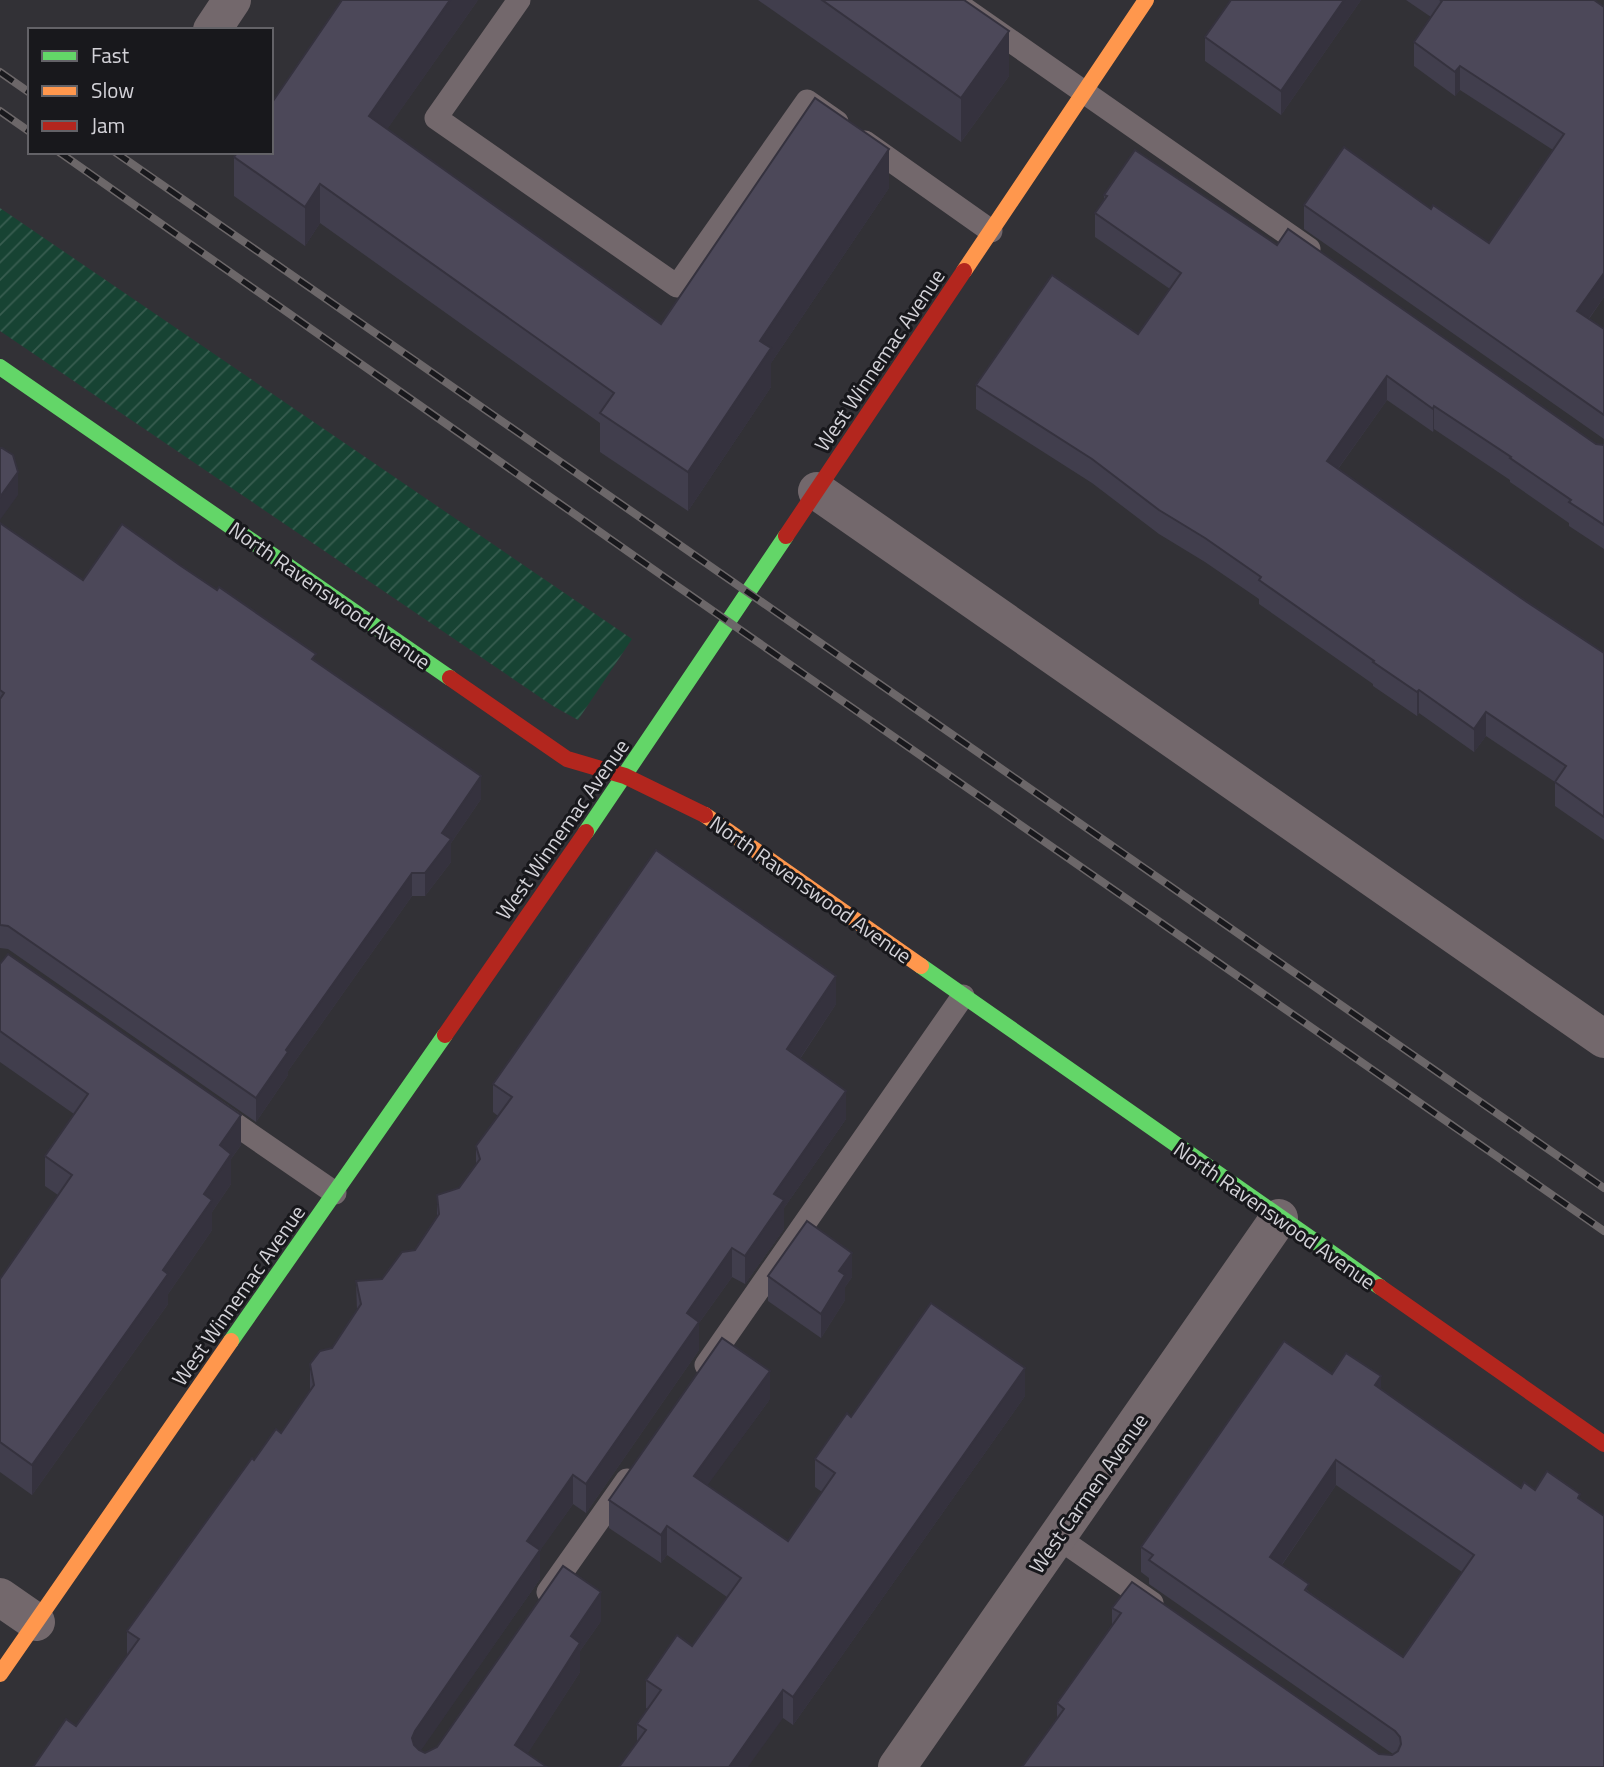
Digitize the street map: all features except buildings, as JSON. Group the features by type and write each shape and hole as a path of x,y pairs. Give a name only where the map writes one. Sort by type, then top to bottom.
{"street":[{"path":"213,28 232,0"},
{"name":"West Winnemac Avenue","path":"0,1674 625,776 1146,0"},
{"name":"North Ravenswood Avenue","path":"0,368 567,759 625,776 701,811 1604,1444"},
{"path":"817,491 1604,1039"},
{"name":"West Carmen Avenue","path":"897,1767 1279,1218"},
{"path":"0,1597 36,1622"}],"lane":[{"path":"519,0 436,117 677,286 807,101 991,231"},
{"path":"951,0 1331,264"},
{"path":"696,1380 963,996"},
{"path":"199,1099 335,1194"},
{"path":"538,1608 641,1459"},
{"path":"1057,1537 1167,1614"}],"green space":[{"path":"0,208 632,639 578,720 553,706 0,331"}],"railway":[{"path":"0,72 28,92"},
{"path":"0,111 28,131"},
{"path":"62,154 1604,1231"},
{"path":"118,154 1604,1188"}],"traffic: fast":[{"path":"0,367 450,678"},
{"path":"586,832 786,536"},
{"path":"921,966 1380,1287"},
{"path":"231,1341 445,1035"}],"traffic: slow":[{"path":"964,271 1146,0"},
{"path":"705,815 921,966"},
{"path":"0,1674 231,1341"}],"traffic: jam":[{"path":"786,536 964,271"},
{"path":"450,678 567,759 625,776 705,815"},
{"path":"445,1035 586,832"},
{"path":"1380,1287 1604,1444"}]}
